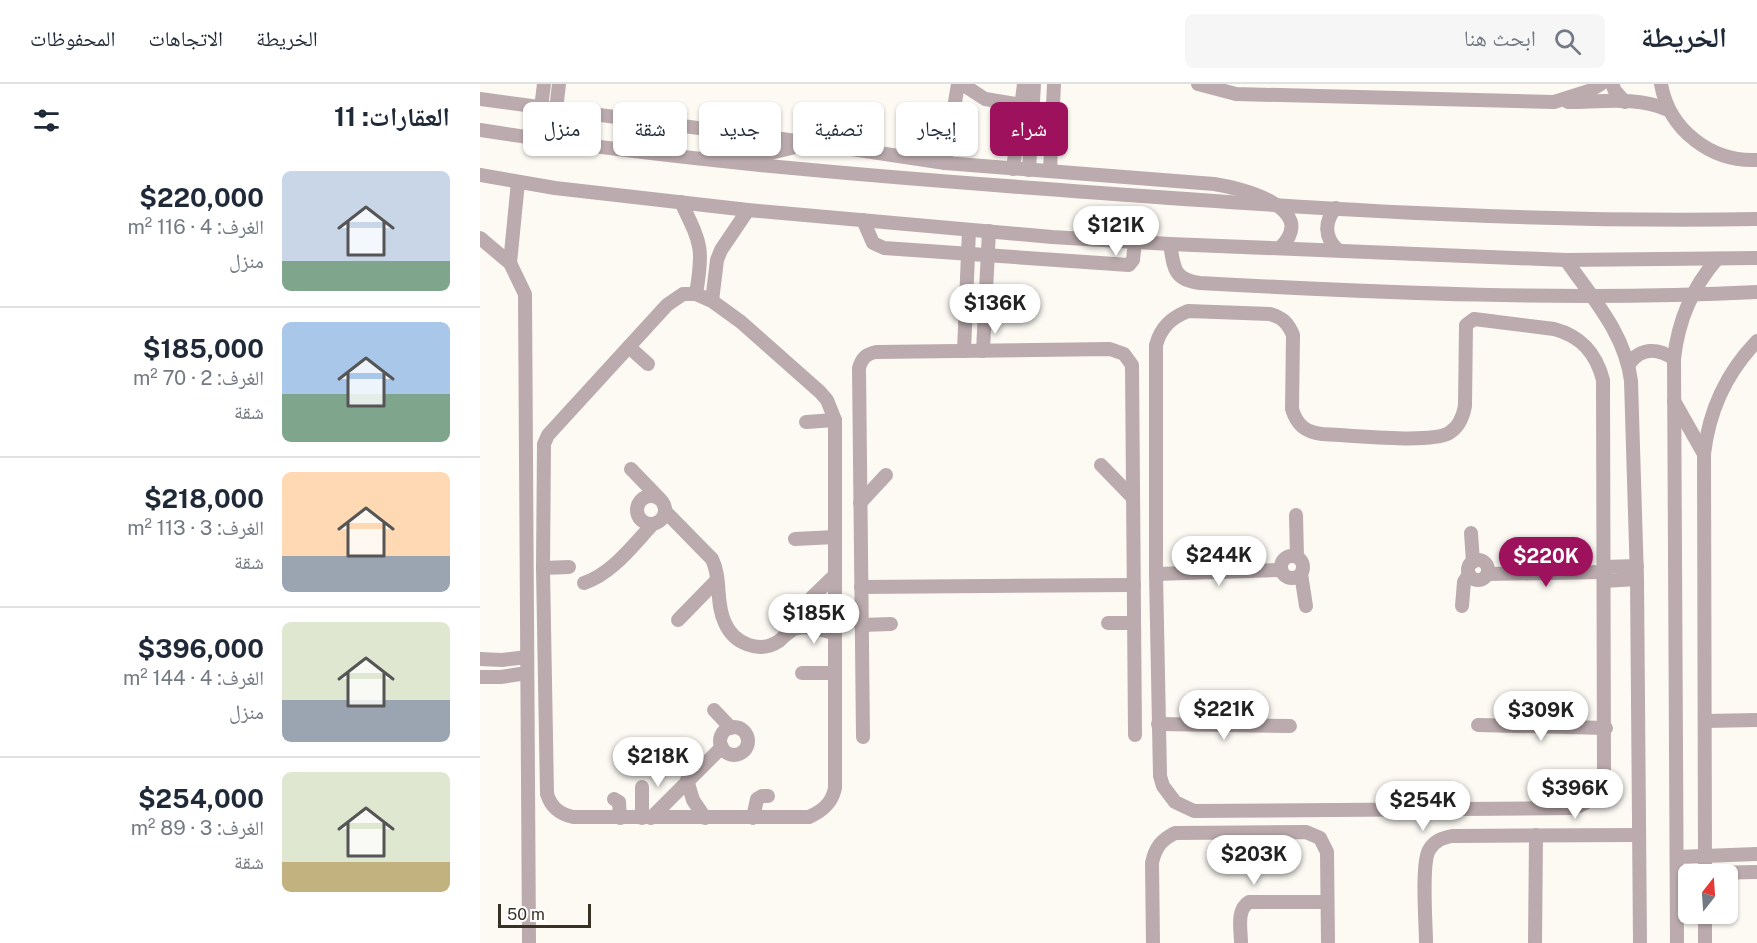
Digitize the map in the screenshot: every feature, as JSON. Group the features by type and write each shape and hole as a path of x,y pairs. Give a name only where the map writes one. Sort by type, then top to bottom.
{"street":[{"path":"542,102 544,84"},
{"path":"557,102 559,84"},
{"path":"945,163 960,84 994,102"},
{"path":"1022,102 1024,84"},
{"path":"1033,102 1034,84"},
{"path":"1053,102 1054,84"},
{"path":"1198,84 1236,94 1266,90 1554,102 1625,102 1659,106 1668,110 1692,138 1707,149 1724,157 1743,161 1757,160"},
{"path":"1554,102 1589,91 1601,84"},
{"path":"1612,84 1625,102"},
{"path":"1661,84 1668,110"},
{"path":"480,99 523,105"},
{"path":"601,116 793,141"},
{"path":"480,130 732,163 885,177 1279,206 1548,218 1757,219"},
{"path":"732,163 793,148"},
{"path":"884,154 945,163 1214,184 1248,192 1279,206 1287,215 1290,227 1287,238 1280,248"},
{"path":"1013,169 1015,156"},
{"path":"1029,156 1029,170"},
{"path":"1050,156 1050,171"},
{"path":"480,175 518,182 748,210 1135,242 1566,260 1757,258"},
{"path":"510,263 518,182"},
{"path":"681,202 701,247 702,259 696,294"},
{"path":"1336,208 1329,218 1327,230 1330,241 1338,250"},
{"path":"712,301 717,260 721,250 748,210"},
{"path":"863,220 873,243 884,248 1129,265 1133,260 1135,242"},
{"path":"964,351 969,230"},
{"path":"983,351 989,231"},
{"path":"480,238 510,263 525,294 530,943"},
{"path":"1170,244 1174,268 1179,277 1187,282 1338,291 1591,297 1757,292"},
{"path":"1677,943 1674,359 1679,326 1691,295 1717,259"},
{"path":"1566,260 1613,328 1629,364 1637,573 1640,943"},
{"path":"683,294 696,294 712,301 741,322 820,393 827,400 835,420 835,788 833,796 824,809 809,816 753,818 566,816 553,807 546,794 543,568 546,440 672,300 683,294"},
{"path":"1188,311 1270,314 1281,317 1289,325 1293,335 1292,409 1295,419 1302,428 1312,433 1322,434 1430,439 1450,433 1458,426 1463,416 1466,325 1474,319 1554,329 1577,338 1594,356 1603,380 1606,728 1605,776 1602,785 1591,800 1574,808 1194,811 1175,802 1163,786 1160,776 1156,574 1156,345 1164,327 1170,320 1188,311"},
{"path":"1705,864 1704,454 1709,423 1720,393 1736,366 1757,341"},
{"path":"629,347 648,364"},
{"path":"863,737 859,368 861,361 869,354 876,352 964,351 1110,350 1124,354 1132,365 1135,735"},
{"path":"1629,364 1634,357 1650,350 1658,351 1674,359"},
{"path":"1673,399 1704,454"},
{"path":"806,422 835,420"},
{"path":"1101,465 1133,498"},
{"path":"584,583 598,578 607,571 653,524 661,520 662,505 631,469"},
{"path":"860,503 886,476"},
{"path":"653,524 643,522 637,509 640,501 654,496 709,555 716,568 721,612 725,624 741,642 752,646 763,648 779,641 789,632 805,604 835,575"},
{"path":"1296,515 1297,557 1303,565 1301,574 1306,606"},
{"path":"1471,533 1471,578 1481,580 1488,574 1637,573"},
{"path":"795,539 835,537"},
{"path":"1297,557 1287,557 1281,565 1281,570 1287,577 1292,578 1301,574"},
{"path":"543,568 569,567"},
{"path":"1462,606 1464,582 1471,568"},
{"path":"1156,574 1281,570"},
{"path":"678,620 717,580"},
{"path":"861,587 1134,585"},
{"path":"1108,623 1134,623"},
{"path":"861,625 891,624"},
{"path":"789,632 804,627 835,633"},
{"path":"480,658 502,660 527,657"},
{"path":"802,673 835,673"},
{"path":"480,677 527,674"},
{"path":"714,711 731,728"},
{"path":"1705,721 1757,720"},
{"path":"1158,724 1290,726"},
{"path":"1478,725 1606,728"},
{"path":"731,728 740,729 747,736 747,745 742,753 728,754 720,743 723,733 731,728"},
{"path":"646,818 722,747"},
{"path":"687,780 693,800 705,818"},
{"path":"642,787 646,818"},
{"path":"753,818 757,800 768,795"},
{"path":"614,799 619,802 620,818"},
{"path":"1153,943 1154,853 1158,844 1166,837 1175,833 1306,832 1320,838 1327,852 1328,943"},
{"path":"1426,943 1426,859 1429,850 1443,838 1452,836 1639,835"},
{"path":"1535,943 1536,836"},
{"path":"1677,856 1757,854"},
{"path":"1738,873 1757,872"},
{"path":"1241,943 1241,913 1242,908 1249,902 1327,902"},
{"path":"1705,924 1705,943"}]}
